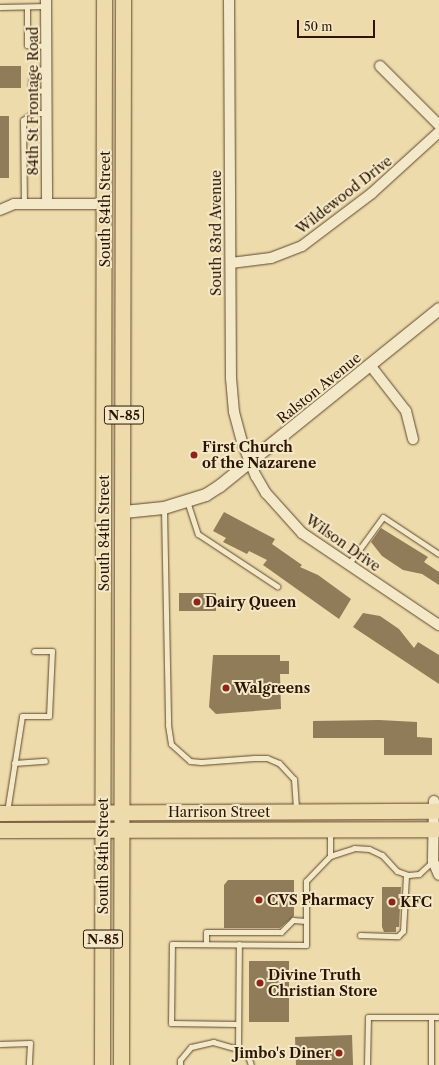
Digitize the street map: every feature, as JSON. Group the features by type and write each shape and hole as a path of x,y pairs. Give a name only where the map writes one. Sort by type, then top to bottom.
{"main road":[{"name":"South 84th Street","path":"102,1065 104,813 104,0"},
{"name":"South 84th Street","path":"121,1065 124,512 123,0"},
{"path":"104,396 112,420 113,496 115,503 124,512"},
{"name":"Harrison Street","path":"3,813 296,812 436,808"},
{"name":"Harrison Street","path":"0,830 437,829"}],"street":[{"name":"South 83rd Avenue","path":"230,0 232,395 242,442 250,463"},
{"name":"84th St Frontage Road","path":"46,3 47,203"},
{"path":"380,66 439,125"},
{"name":"Wildewood Drive","path":"231,263 271,258 302,246 372,193 439,132"},
{"path":"0,210 24,204 105,204"},
{"name":"Ralston Avenue","path":"124,512 164,508 206,495 250,463 439,309"},
{"path":"370,365 406,411 413,439"},
{"name":"Wilson Drive","path":"250,463 263,488 286,518 302,533 439,625"},
{"path":"436,808 437,829 433,861 439,875"}],"lane":[{"path":"0,7 27,7 46,3"},
{"path":"27,7 27,45 46,46"},
{"path":"47,68 33,71 31,85 36,91 47,90"},
{"path":"24,204 23,120 33,113 47,113"},
{"path":"187,501 198,534 277,586"},
{"path":"164,508 168,725 171,744 190,761 201,762 267,758 280,763 294,779 296,812"},
{"path":"348,565 383,517 439,554"},
{"path":"3,813 22,716 49,716 52,651 34,652"},
{"path":"14,763 45,761"},
{"path":"330,830 330,856"},
{"path":"238,1024 171,1023 172,944 306,945 306,881 330,856 354,848 369,849 382,855 397,871 406,875 419,874 433,861"},
{"path":"360,935 398,936 403,931 406,875"},
{"path":"206,944 206,932 281,932 293,920 306,921"},
{"path":"238,1049 239,944"},
{"path":"367,1065 368,1017 439,1017"},
{"path":"431,1017 431,1065"},
{"path":"180,1065 180,1060 190,1047 213,1042 238,1049 248,1056 251,1065"},
{"path":"0,1044 30,1043 29,1065"}],"building":[{"path":"0,66 21,66 21,88 0,88"},
{"path":"0,116 9,116 9,178 0,178"},
{"path":"224,512 275,539 272,544 302,565 300,567 318,575 351,599 339,619 263,565 267,560 249,551 247,554 223,542 226,538 213,531"},
{"path":"381,528 428,557 424,562 439,572 439,585 422,574 403,570 382,556 371,542"},
{"name":"Dairy Queen","path":"179,593 216,593 216,611 179,611"},
{"path":"363,613 380,616 399,629 414,648 418,642 439,655 439,684 353,627"},
{"name":"Walgreens","path":"213,655 280,655 280,661 289,661 289,674 280,674 281,709 216,714 209,707"},
{"path":"379,720 417,722 417,737 432,738 432,755 384,755 384,738 313,738 313,721"},
{"name":"CVS Pharmacy","path":"228,880 294,880 294,916 280,928 224,928 224,885"},
{"path":"382,887 401,887 399,927 396,927 396,932 384,932 382,927"},
{"path":"249,961 289,961 289,1022 249,1022"},
{"path":"352,1035 353,1065 296,1065 295,1037"}],"place":[{"name":"First Church of the Nazarene","path":"194,455"},
{"name":"Dairy Queen","path":"197,602"},
{"name":"Walgreens","path":"226,688"},
{"name":"CVS Pharmacy","path":"259,900"},
{"name":"KFC","path":"392,902"},
{"name":"Divine Truth Christian Store","path":"260,983"},
{"name":"Jimbo's Diner","path":"339,1053"}]}
